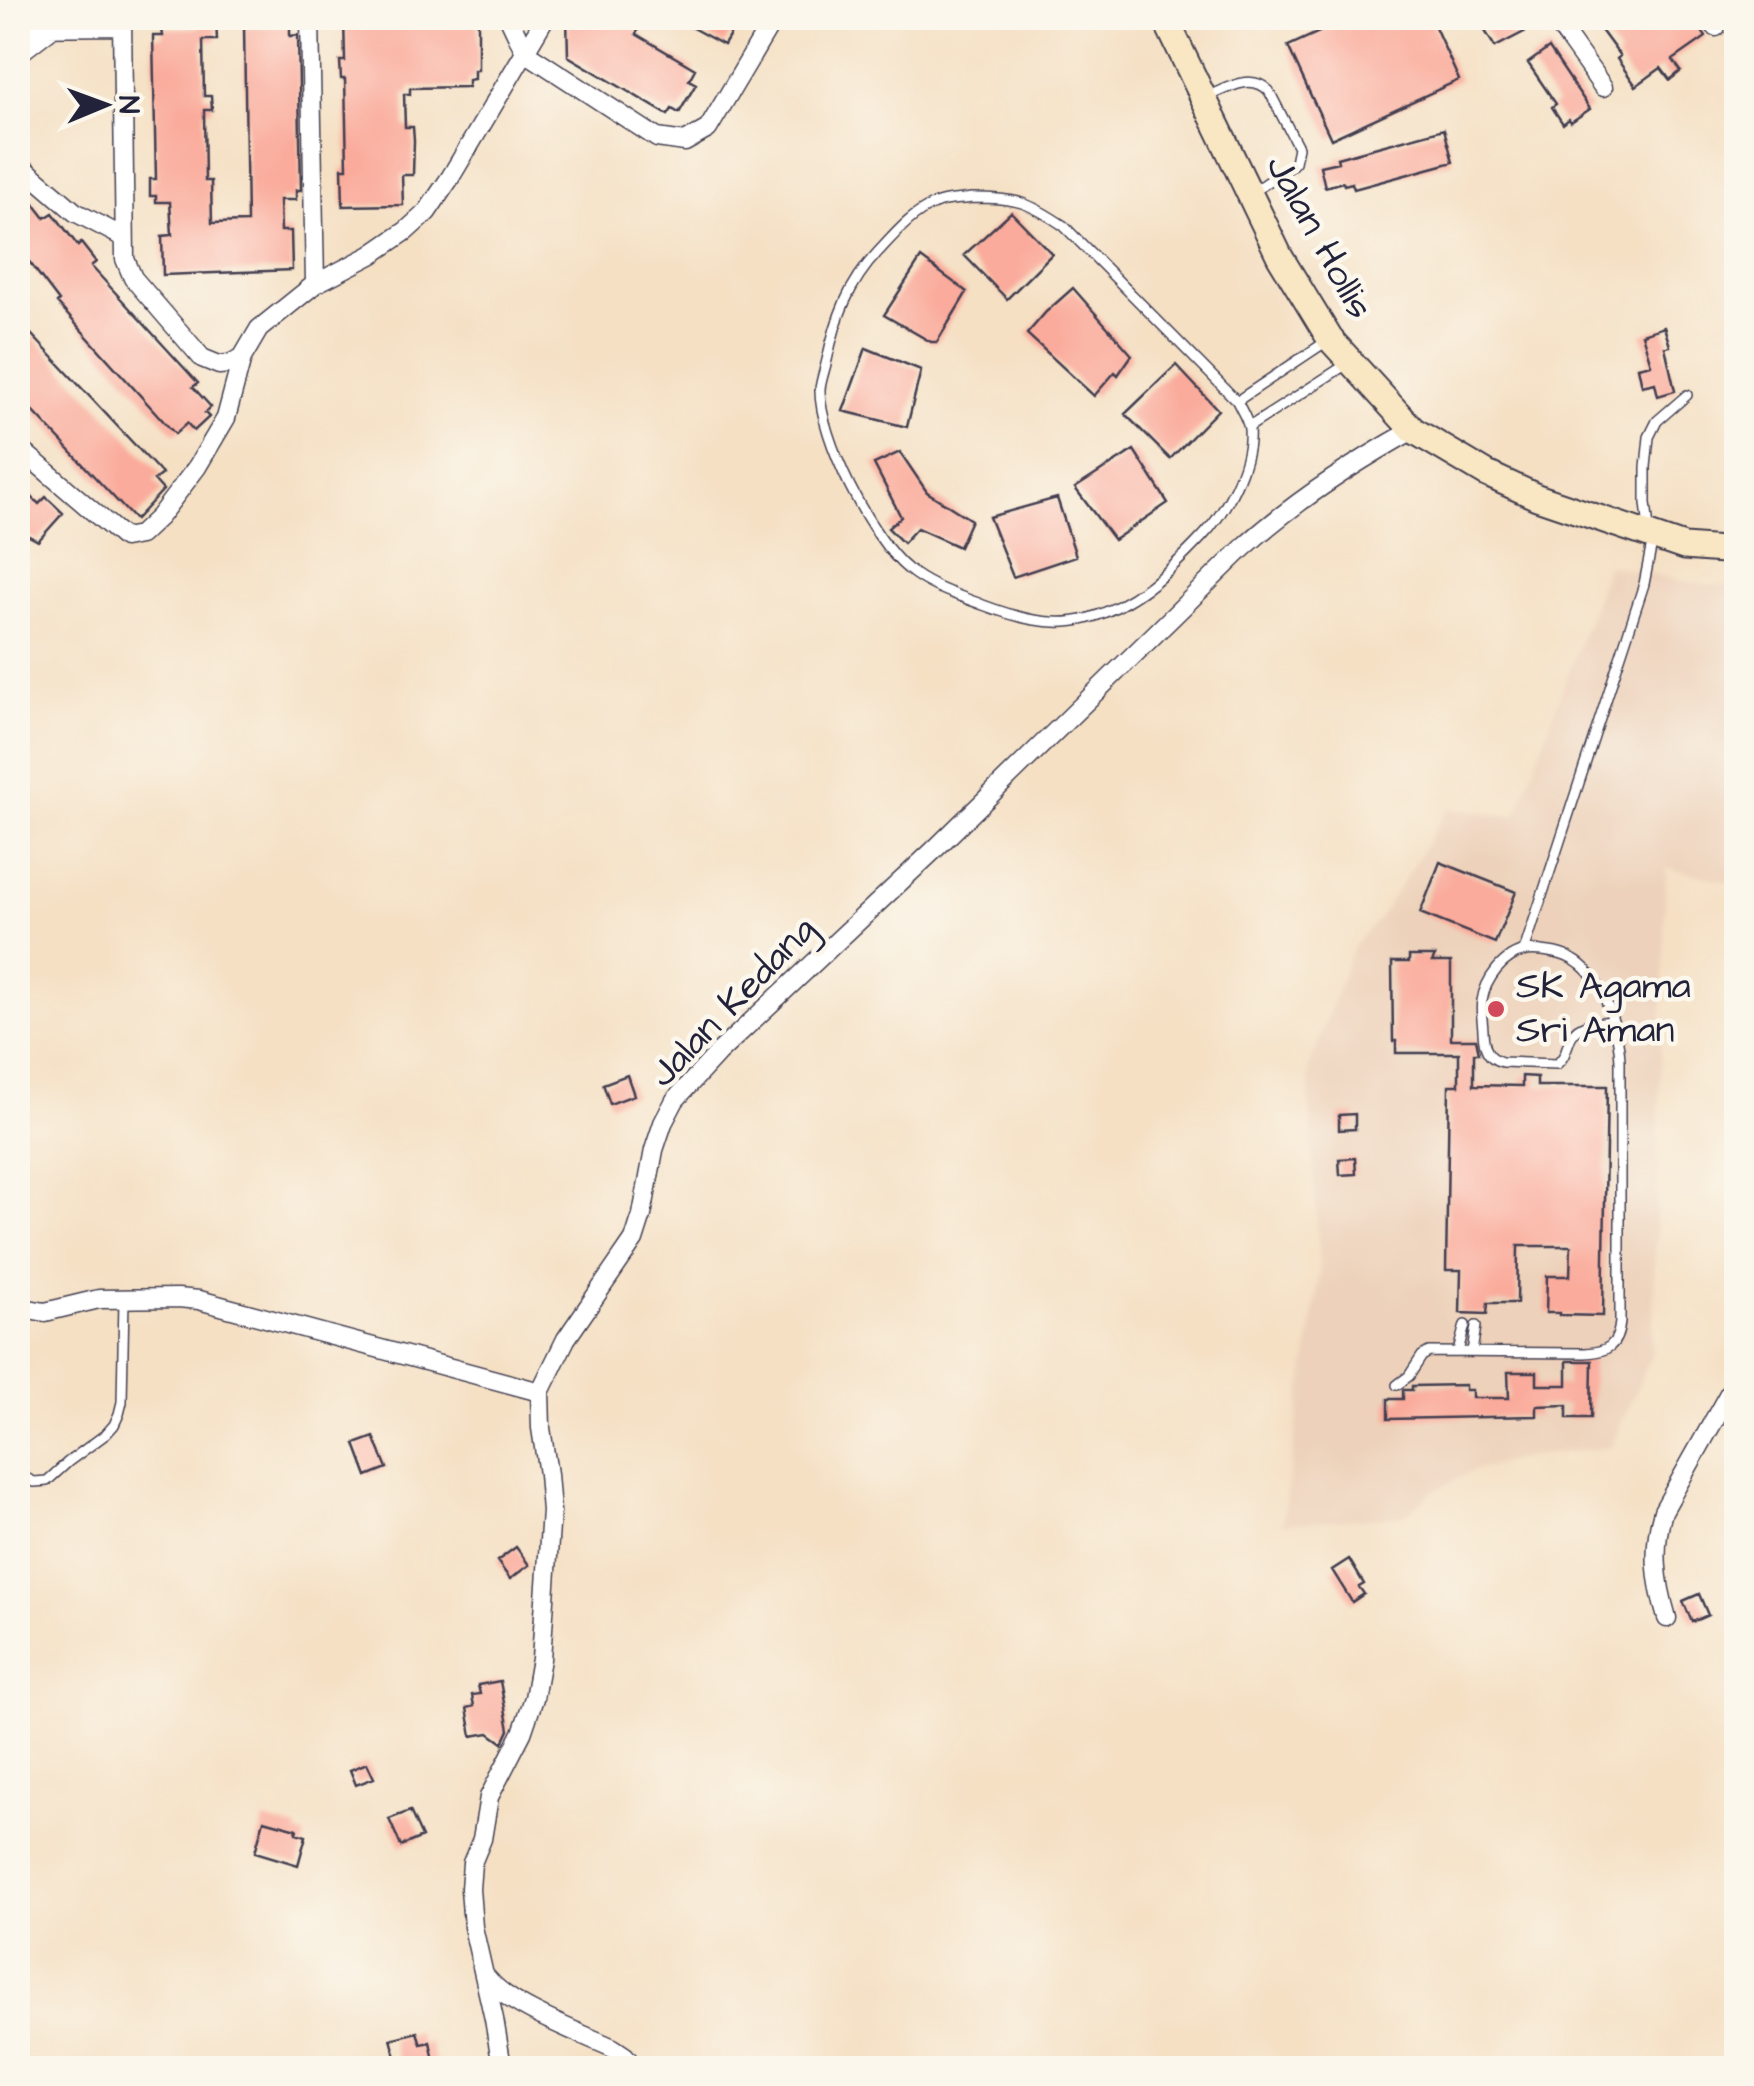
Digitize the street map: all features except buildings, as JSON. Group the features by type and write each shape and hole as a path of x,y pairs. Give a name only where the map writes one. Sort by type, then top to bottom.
{"main road":[{"name":"Jalan Hollis","path":"1165,18 1280,257 1330,339 1413,430 1487,474 1537,497 1684,547 1736,552"}],"street":[{"path":"310,18 315,284"},
{"path":"509,18 525,52 657,138 685,142 708,129 774,18"},
{"path":"18,446 124,538 140,535 178,492 226,418 242,358 260,329 315,284 371,254 427,212 545,18"},
{"path":"1554,18 1603,87"},
{"path":"18,27 122,22 125,258 133,278 202,358 220,365 242,358"},
{"path":"18,54 53,27"},
{"path":"18,162 75,212 123,237"},
{"name":"Jalan Kedang","path":"499,2068 497,2037 473,1927 470,1888 472,1863 482,1839 489,1796 522,1732 534,1698 541,1659 551,1511 540,1428 540,1392 566,1339 634,1240 658,1136 674,1100 718,1052 934,850 1243,548 1319,487 1413,430"},
{"path":"18,1307 45,1312 84,1301 178,1298 220,1304 540,1392"},
{"path":"1667,1618 1655,1571 1662,1511 1736,1382"},
{"path":"484,1974 495,1989 511,2000 613,2048 634,2068"}],"lane":[{"path":"1204,98 1245,82 1263,84 1298,147 1290,167 1251,194"},
{"path":"1004,198 1034,206 1064,226 1237,401 1249,426 1246,458 1212,526 1171,570 1140,594 1081,620 1040,622 939,588 908,570 864,516 847,482 827,428 820,390 835,322 859,273 902,226 936,203 1004,198"},
{"path":"1237,401 1330,339"},
{"path":"1249,426 1350,363"},
{"path":"1524,951 1644,584 1653,538 1646,503 1649,437 1657,421 1687,395"},
{"path":"1397,1385 1422,1356 1436,1351 1596,1352 1609,1348 1619,1334 1620,1060 1612,1021 1595,980 1564,955 1524,951 1504,962 1493,974 1482,1003 1484,1044 1495,1060 1556,1064 1563,1058 1576,1028 1612,1021"},
{"path":"18,1474 34,1482 47,1481 114,1425 122,1402 124,1299"},
{"path":"1458,1351 1470,1326 1472,1352"}],"shaded area":[{"name":"SK Agama Sri Aman","path":"1608,565 1698,584 1736,586 1736,883 1666,868 1652,1354 1611,1447 1532,1456 1477,1469 1431,1492 1404,1516 1282,1524 1320,1271 1308,1071 1353,947 1381,916 1448,809 1516,816"}],"place":[{"name":"SK Agama Sri Aman","path":"1496,1009"}]}
